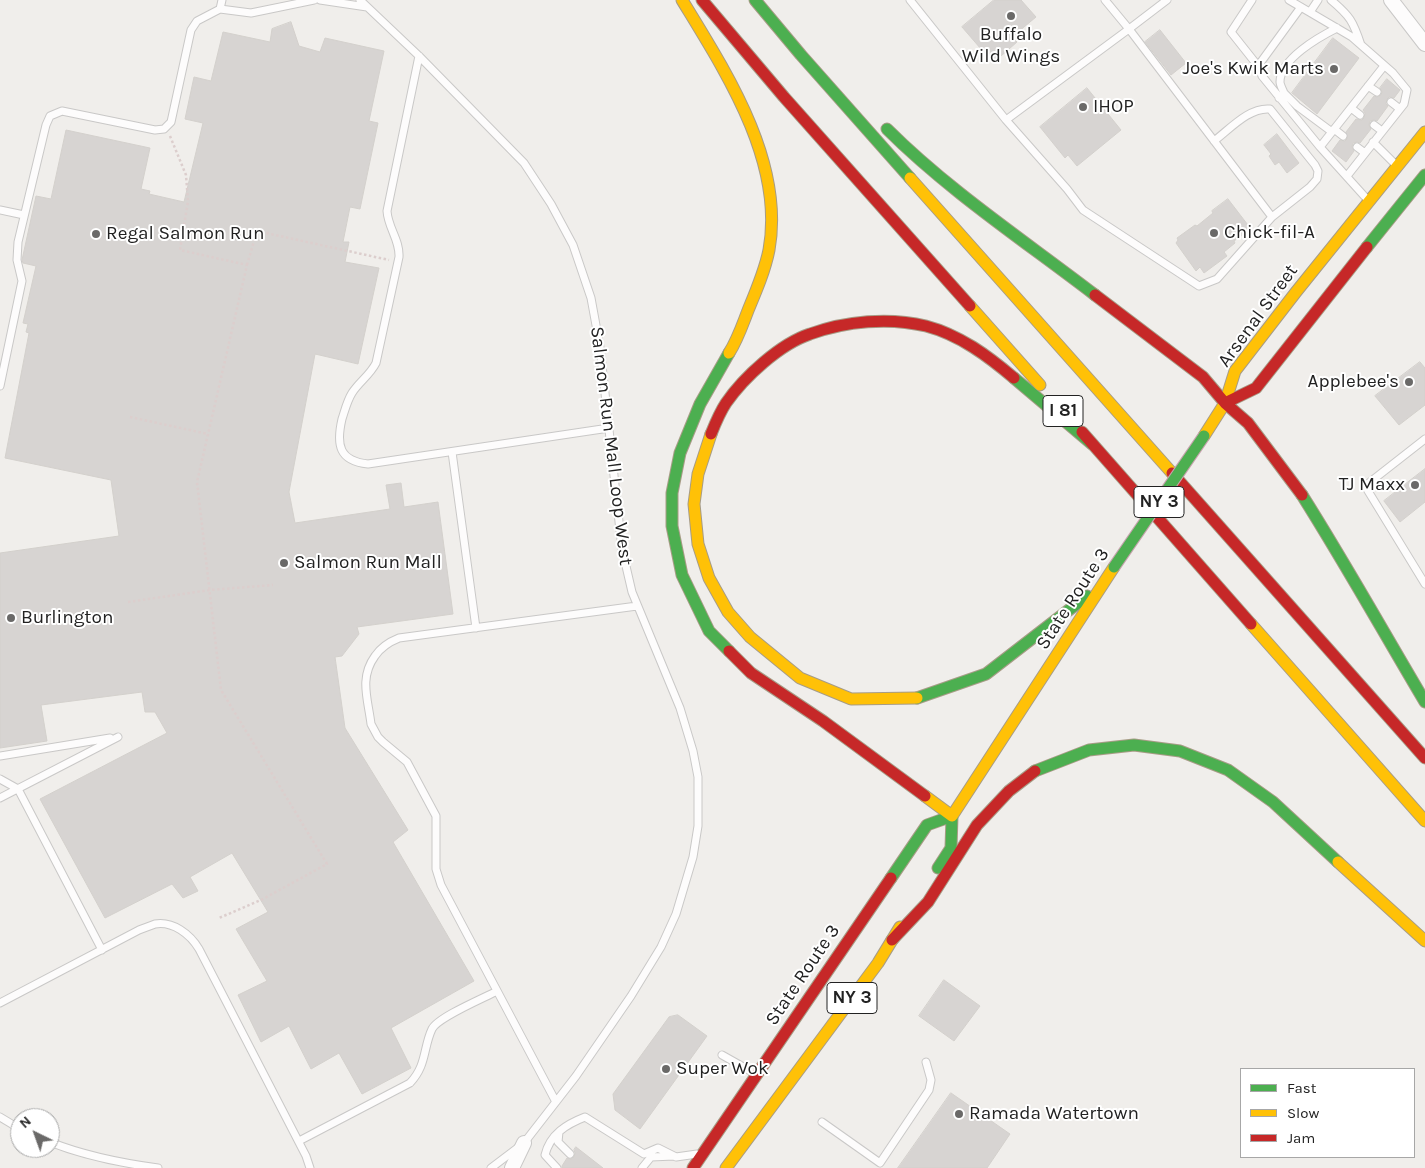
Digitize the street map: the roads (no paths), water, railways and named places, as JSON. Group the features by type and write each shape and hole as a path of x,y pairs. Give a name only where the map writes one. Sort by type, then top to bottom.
{"main road":[{"path":"682,0 721,63 755,135 768,181 771,211 769,249 759,284 733,347 700,404 680,453 672,493 672,526 682,575 710,631 751,673 823,721 952,816"},
{"name":"I 81","path":"702,0 791,104 1425,822"},
{"name":"I 81","path":"755,0 1425,758"},
{"path":"764,0 851,94"},
{"path":"878,120 910,152 970,200 1194,369 1225,403 1248,423 1298,489 1331,541 1425,702"},
{"name":"Arsenal Street","path":"1225,403 1235,371 1425,132"},
{"name":"Arsenal Street","path":"1225,403 1256,388 1317,308 1425,175"},
{"path":"1092,444 990,358 956,337 926,326 890,321 848,324 809,334 783,348 748,377 725,404 712,431 698,474 694,504 698,544 709,578 728,612 750,637 800,678 851,699 915,699 986,674 1103,584"},
{"name":"State Route 3","path":"693,1168 927,825 952,816 1114,567 1225,403"},
{"path":"892,940 928,902 977,825 1009,791 1038,769 1090,750 1134,745 1180,751 1228,770 1272,802 1425,941"},
{"name":"NY 3","path":"726,1168 878,963 951,848 952,816"}],"street":[{"path":"1391,0 1425,44"},
{"path":"512,1168 524,1143"}],"lane":[{"path":"220,9 222,0"},
{"path":"0,386 22,281 17,260 18,242 48,120 56,113 67,112 155,130 166,127 171,122 193,25 220,9 251,13 314,0"},
{"path":"320,0 367,6"},
{"name":"Salmon Run Mall Loop West","path":"360,0 419,56 524,163 562,223 572,245 590,298 600,348 622,549 632,592 680,708 693,750 698,777 698,826 693,857 676,914 661,947 632,996 556,1102 524,1143 491,1168"},
{"path":"910,0 1006,120 1083,210 1199,286 1217,279 1272,217 1317,179 1318,171 1270,109 1261,108 1214,141"},
{"path":"1105,0 1272,217"},
{"path":"1006,120 1167,0"},
{"path":"1252,0 1231,32 1258,66 1262,76 1281,96 1320,147 1369,202"},
{"path":"1289,0 1352,37 1407,90 1404,104 1347,176"},
{"path":"1310,12 1318,0"},
{"path":"1331,0 1343,10 1354,24 1361,46"},
{"path":"1258,66 1301,7"},
{"path":"1281,96 1280,81 1284,68 1295,55 1337,28"},
{"path":"419,56 387,211 388,221 400,249 398,262 376,362 350,396 340,429 340,446 350,460 368,464 609,428"},
{"path":"1320,147 1384,66"},
{"path":"1368,86 1377,92"},
{"path":"1281,96 1343,136"},
{"path":"1391,102 1400,109"},
{"path":"1351,108 1360,115"},
{"path":"1374,125 1382,131"},
{"path":"1374,142 1397,166"},
{"path":"1357,147 1365,153"},
{"path":"0,210 24,215"},
{"path":"1425,439 1365,486 1425,584"},
{"path":"452,452 476,628"},
{"path":"556,1102 441,885 436,869 436,816 408,762 382,742 374,731 371,724 365,683 367,670 382,647 393,640 637,606"},
{"path":"0,756 118,737 0,798"},
{"path":"0,779 18,788 102,950"},
{"path":"0,1003 139,930 155,924 176,927 188,936 199,949 299,1141 310,1168"},
{"path":"299,1141 410,1083 419,1073 430,1034 436,1024 497,991"},
{"path":"722,1054 757,1075"},
{"path":"822,1122 880,1163 929,1090 931,1080 926,1062"},
{"path":"557,1168 545,1154 547,1146 564,1126 585,1117 644,1154 658,1148 675,1156"},
{"path":"559,1132 558,1142 570,1154"},
{"path":"60,1146 116,1162 158,1168"},
{"path":"642,1168 651,1157 703,1154"}],"place":[{"name":"Buffalo Wild Wings","path":"1011,16"},
{"name":"Joe's Kwik Marts","path":"1334,69"},
{"name":"IHOP","path":"1083,107"},
{"name":"Chick-fil-A","path":"1214,233"},
{"name":"Regal Salmon Run","path":"96,234"},
{"name":"Applebee's","path":"1409,382"},
{"name":"TJ Maxx","path":"1415,485"},
{"name":"Salmon Run Mall","path":"284,563"},
{"name":"Burlington","path":"11,618"},
{"name":"Super Wok","path":"666,1069"},
{"name":"Ramada Watertown","path":"959,1114"}]}
